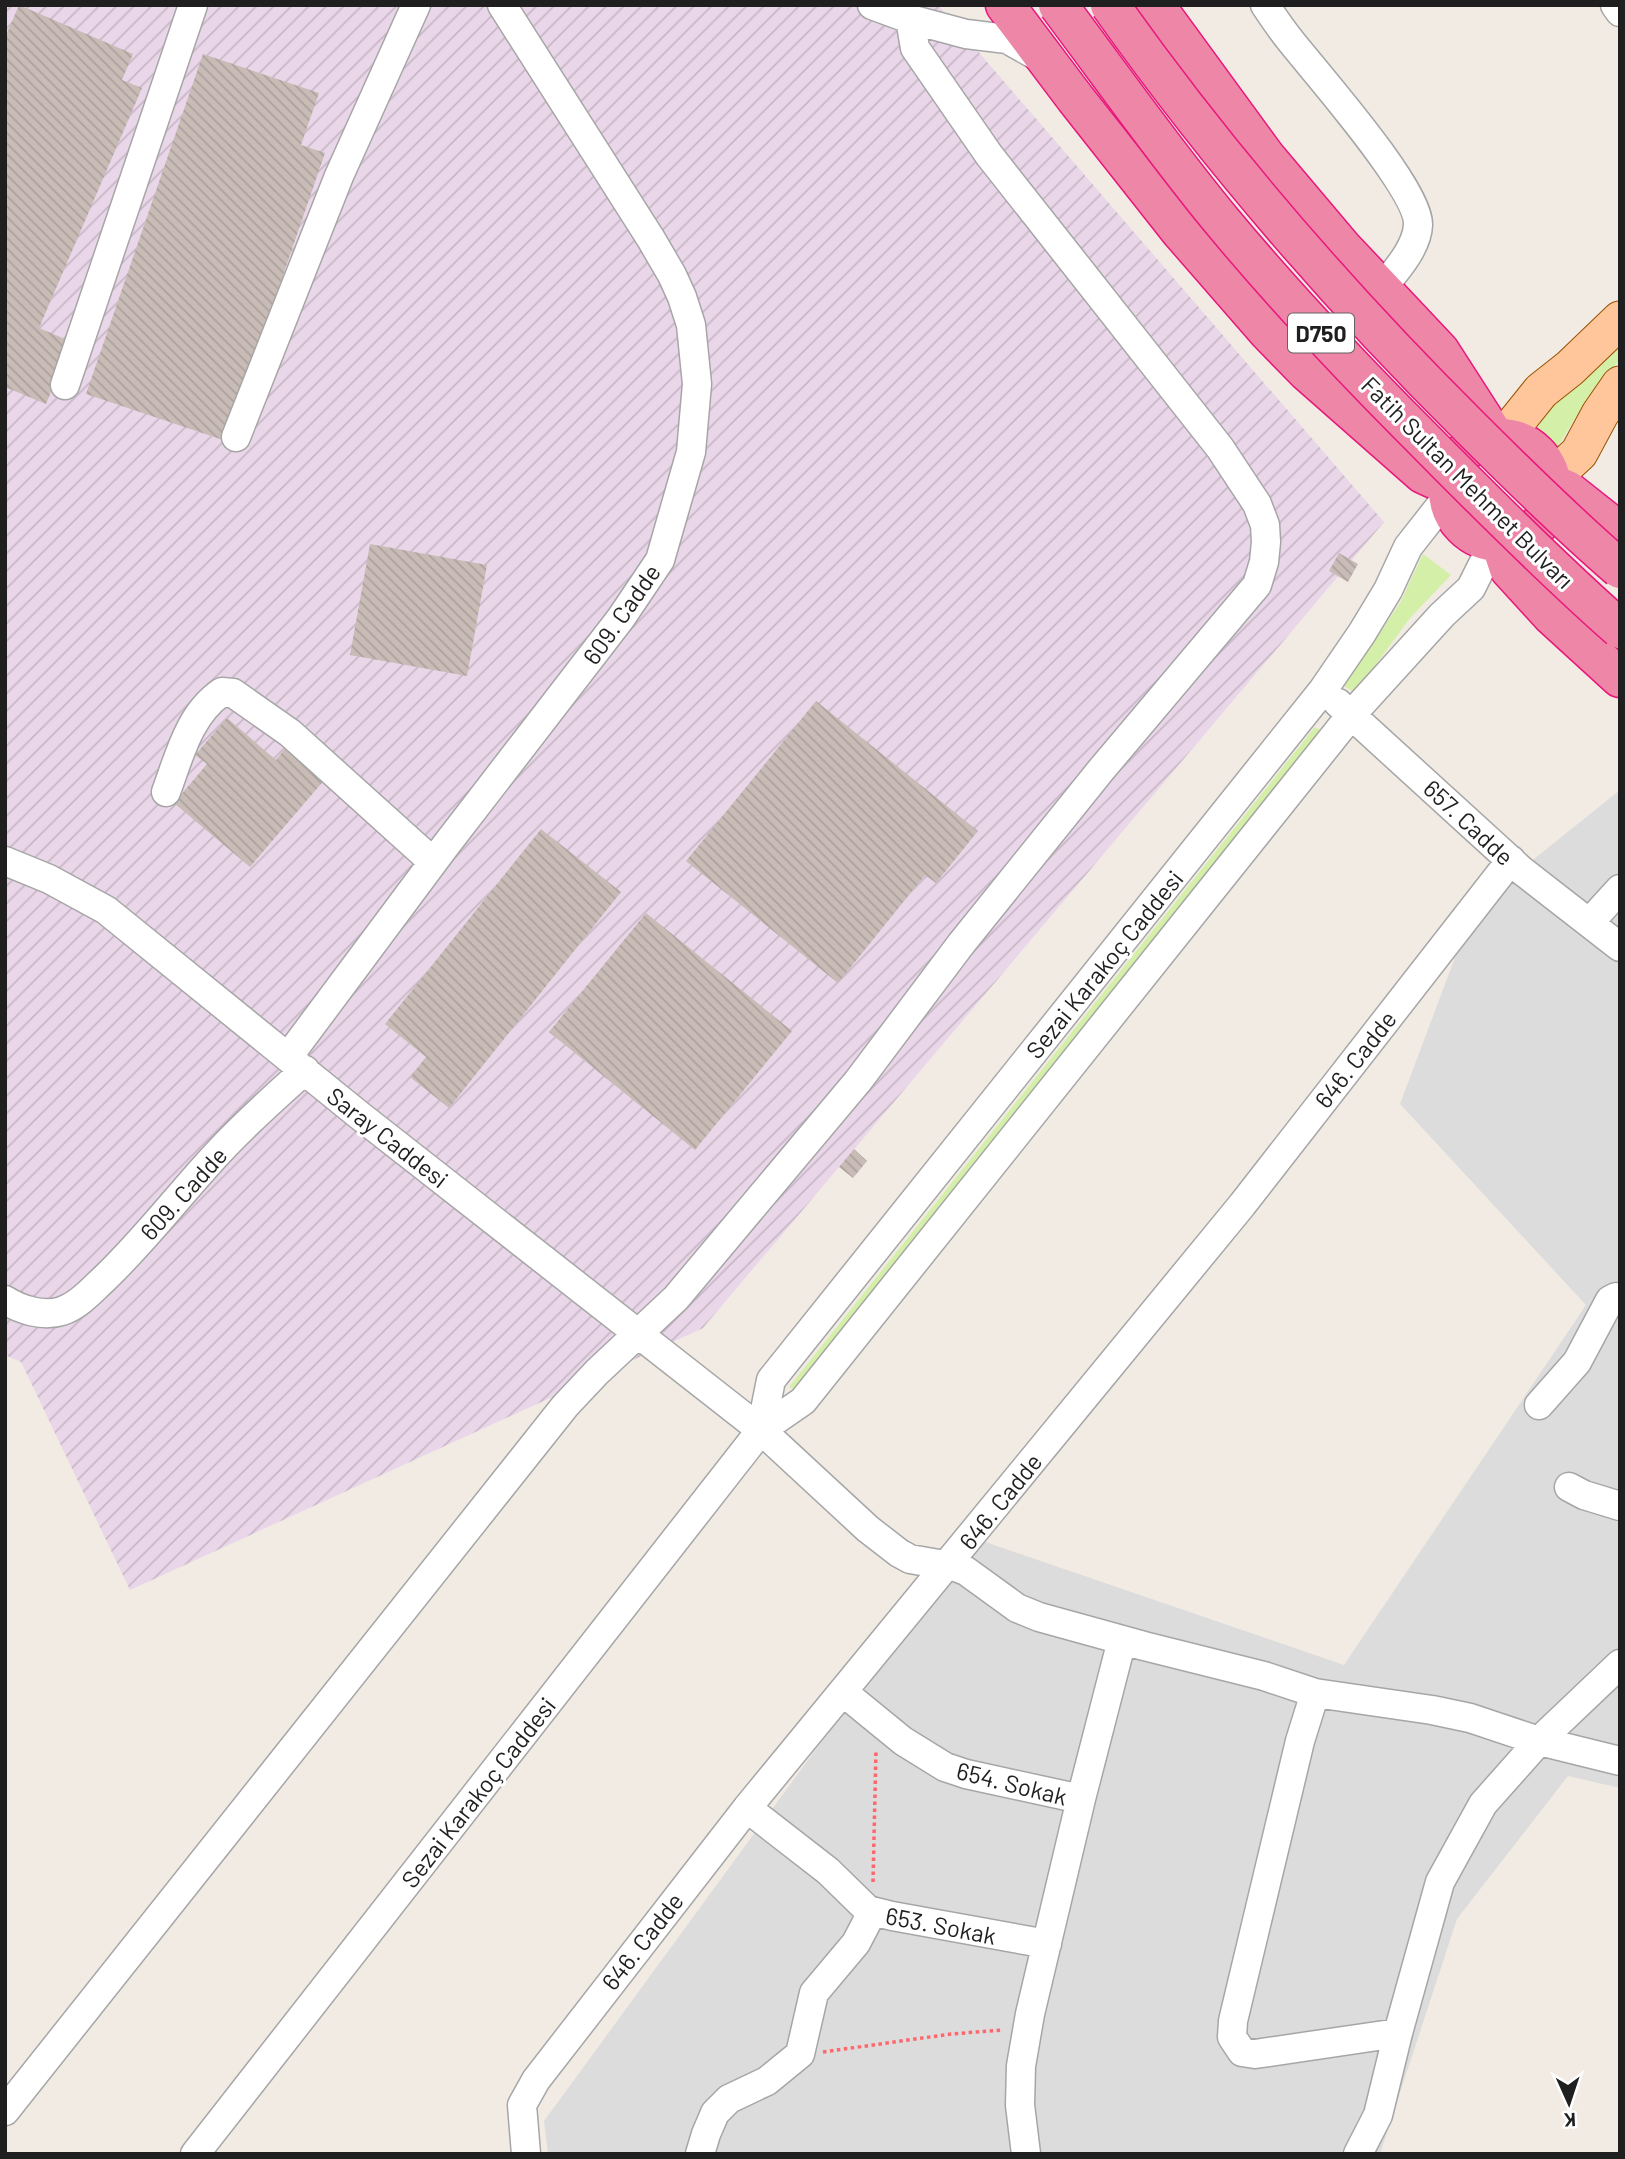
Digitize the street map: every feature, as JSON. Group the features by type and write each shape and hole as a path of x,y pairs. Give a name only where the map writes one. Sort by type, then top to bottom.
{"highway":[{"name":"Fatih Sultan Mehmet Bulvarı","path":"1058,5 1213,210 1288,298 1359,375 1475,492 1620,629"},
{"name":"Fatih Sultan Mehmet Bulvarı","path":"1110,5 1208,138 1362,316 1515,472 1620,569"},
{"path":"1155,5 1266,157 1342,247 1440,351 1500,437"},
{"path":"1006,22 1047,62 1180,231 1268,332 1306,371 1423,474 1447,490"},
{"path":"1500,437 1520,441 1535,450 1545,463 1552,481 1552,495 1548,512 1538,526 1526,536 1497,542 1479,538 1465,529 1454,517 1447,490 1451,469 1460,455 1474,444 1488,438 1500,437"},
{"path":"1552,481 1620,532"},
{"path":"1497,542 1509,569 1551,615 1620,678"}],"main road":[{"path":"1500,437 1541,391 1570,368 1620,320"},
{"path":"1552,481 1579,453 1600,414 1620,385"}],"street":[{"path":"65,385 193,5"},
{"path":"236,437 339,176 416,5"},
{"name":"609. Cadde","path":"5,1300 31,1312 60,1312 85,1297 118,1265 258,1112 296,1063 433,862 621,618 660,559 691,452 697,384 691,325 672,275 502,5"},
{"path":"873,5 910,19 966,34 1006,22"},
{"path":"985,5 1006,22"},
{"path":"1265,5 1288,39 1334,93 1395,175 1414,206 1418,224 1414,242 1381,289"},
{"path":"1615,5 1620,12"},
{"path":"5,2110 565,1406 597,1371 676,1298 858,1081 961,944 1101,770 1257,585 1264,562 1265,525 1257,504 1220,447 989,155 915,48 910,19"},
{"name":"Sezai Karakoç Caddesi","path":"761,1430 771,1380 1323,690 1388,590 1408,547 1447,490"},
{"name":"Sezai Karakoç Caddesi","path":"195,2154 761,1430 803,1401 1352,714 1442,615 1471,588 1497,542"},
{"name":"657. Cadde","path":"1323,690 1511,860 1620,947"},
{"path":"166,792 187,735 202,710 222,692 233,693 290,733 433,862"},
{"name":"646. Cadde","path":"526,2154 522,2105 527,2094 662,1915 1242,1205 1511,860"},
{"name":"Saray Caddesi","path":"5,861 49,879 106,910 761,1430 868,1529 899,1553 910,1559 966,1571 1017,1608 1039,1617 1264,1676 1315,1693 1470,1718 1539,1741 1620,1761"},
{"path":"1589,923 1620,889"},
{"path":"1539,1405 1577,1363 1610,1300 1616,1297 1620,1299"},
{"path":"1569,1487 1584,1495 1620,1506"},
{"path":"1026,2154 1020,2105 1021,2066 1028,2028 1081,1800 1122,1640"},
{"path":"1358,2154 1378,2115 1440,1882 1483,1804 1539,1741 1620,1664"},
{"name":"654. Sokak","path":"843,1692 903,1741 944,1767 1081,1800"},
{"path":"1315,1693 1300,1741 1233,2021 1232,2037 1242,2052 1255,2054 1398,2033"},
{"name":"653. Sokak","path":"747,1808 828,1871 868,1910 1047,1944"},
{"path":"700,2154 715,2113 729,2099 767,2081 800,2054 814,1993 856,1944 868,1920 868,1910"}],"path":[{"path":"868,1910 873,1881 875,1719"},
{"path":"800,2054 951,2034 1028,2028"}],"shaded area":[{"path":"5,5 938,5 1384,522 703,1328 130,1590 21,1362 5,1355"},
{"path":"1620,790 1620,1788 1568,1776 1457,1919 1380,2154 548,2154 544,2121 971,1537 1344,1665 1586,1305 1400,1104 1474,907"}],"green space":[{"path":"1620,335 1620,359 1582,407 1557,448 1532,425 1569,391"},
{"path":"1423,554 1451,575 1410,618 1355,693 1344,686 1400,603"},
{"path":"1315,727 1322,731 796,1391 789,1387"}],"building":[{"path":"19,5 133,54 122,80 142,88 39,328 72,342 46,404 5,387 5,38"},
{"path":"203,54 319,93 301,145 325,153 226,441 86,394"},
{"path":"370,544 487,565 467,676 350,655"},
{"path":"1339,553 1358,564 1348,582 1329,571"},
{"path":"816,701 978,831 936,883 925,875 838,983 686,861"},
{"path":"227,718 276,760 287,746 326,778 250,867 174,803 207,764 195,755"},
{"path":"541,829 621,892 449,1108 410,1077 426,1057 385,1024"},
{"path":"646,913 792,1031 695,1150 549,1032"},
{"path":"854,1149 867,1161 853,1178 839,1167"}]}
